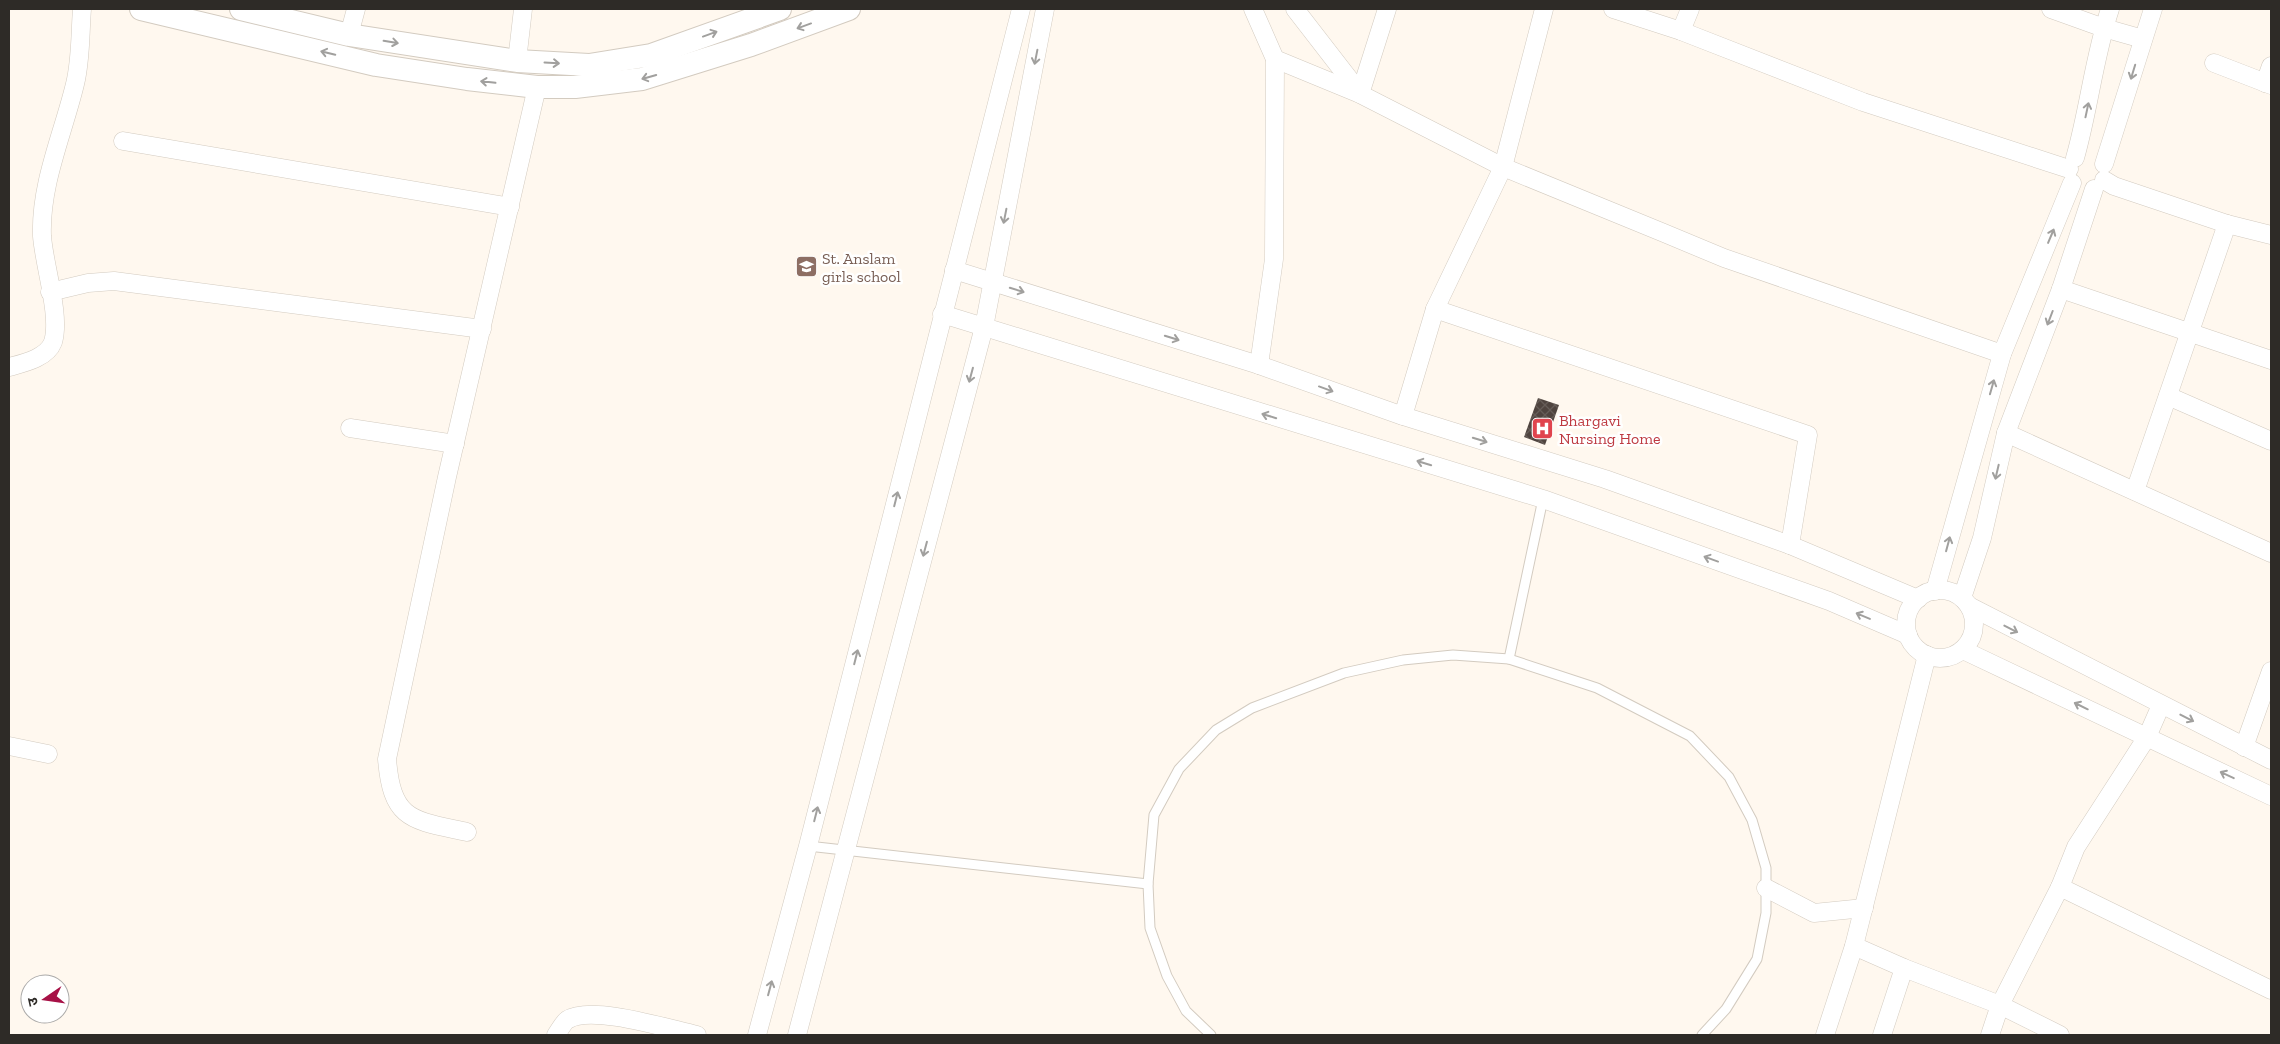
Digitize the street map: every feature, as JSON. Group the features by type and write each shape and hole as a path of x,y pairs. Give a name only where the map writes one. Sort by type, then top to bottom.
{"street":[{"path":"9,367 45,353 51,348 54,339 54,320 42,236 47,186 76,83 82,9"},
{"path":"141,9 376,65 467,79 537,87 593,86 642,79 751,45 849,9"},
{"path":"349,35 356,9"},
{"path":"517,61 523,9"},
{"path":"248,33 252,10 349,35 517,61 589,65 651,55 746,15 780,9"},
{"path":"757,1035 808,846 1021,9"},
{"path":"797,1035 984,327 1045,9"},
{"path":"1253,9 1275,58 1274,258 1259,365"},
{"path":"1295,9 1360,94"},
{"path":"1360,94 1387,9"},
{"path":"1402,416 1435,309 1503,167 1544,9"},
{"path":"1613,9 1681,30 1863,102 2072,170"},
{"path":"1681,30 1690,9"},
{"path":"2051,9 2104,28 2144,39"},
{"path":"1935,591 2002,354 2072,170 2083,130 2104,28 2110,9"},
{"path":"2153,9 2101,178 2062,289 2006,433 1965,602 1974,624 1969,642 1963,650 1946,658 1927,655 1912,643 1908,635 1908,615 1918,599 1935,591 1954,593 1965,602 2271,760"},
{"path":"746,15 751,45"},
{"path":"1275,58 1360,94 1503,167 1724,258 2002,354"},
{"path":"2214,63 2268,84 2271,66"},
{"path":"467,832 425,823 408,814 395,801 389,784 386,758 454,444 537,87"},
{"path":"123,141 510,207"},
{"path":"2101,178 2086,190 2078,188 2072,170 2081,154 2094,154 2101,178 2114,186 2227,224 2271,235"},
{"path":"2135,491 2227,224"},
{"path":"954,270 1259,365 1402,416 1605,479 1790,545 1918,599"},
{"path":"50,292 88,283 114,282 482,329"},
{"path":"2062,289 2271,360"},
{"path":"1435,309 1808,435 1790,545"},
{"path":"942,314 1543,499 1828,601 1908,635"},
{"path":"2168,396 2271,441"},
{"path":"350,428 454,444"},
{"path":"2006,433 2271,552"},
{"path":"1963,650 2271,796"},
{"path":"1825,1035 1854,946 1927,655"},
{"path":"2244,747 2271,671"},
{"path":"1990,1035 2000,1005 2060,887 2076,848 2148,738 2162,705"},
{"path":"9,746 48,754"},
{"path":"2060,887 2271,990"},
{"path":"1766,888 1814,913 1864,908"},
{"path":"1854,946 1904,968 2000,1005 2060,1035"},
{"path":"1882,1035 1904,968"},
{"path":"556,1035 567,1020 585,1014 603,1014 696,1035"}],"lane":[{"path":"1509,660 1543,499"},
{"path":"1206,1034 1186,1011 1167,976 1150,928 1148,884 1154,815 1179,769 1216,730 1252,708 1344,673 1402,660 1453,655 1509,660 1597,688 1690,736 1729,777 1752,820 1766,868 1766,913 1757,960 1726,1009 1702,1035"},
{"path":"808,846 1148,884"}],"building":[{"path":"1538,398 1559,405 1545,445 1524,437"}],"place":[{"name":"St. Anslam girls school","path":"806,267"},
{"name":"Bhargavi Nursing Home","path":"1543,429"}]}
